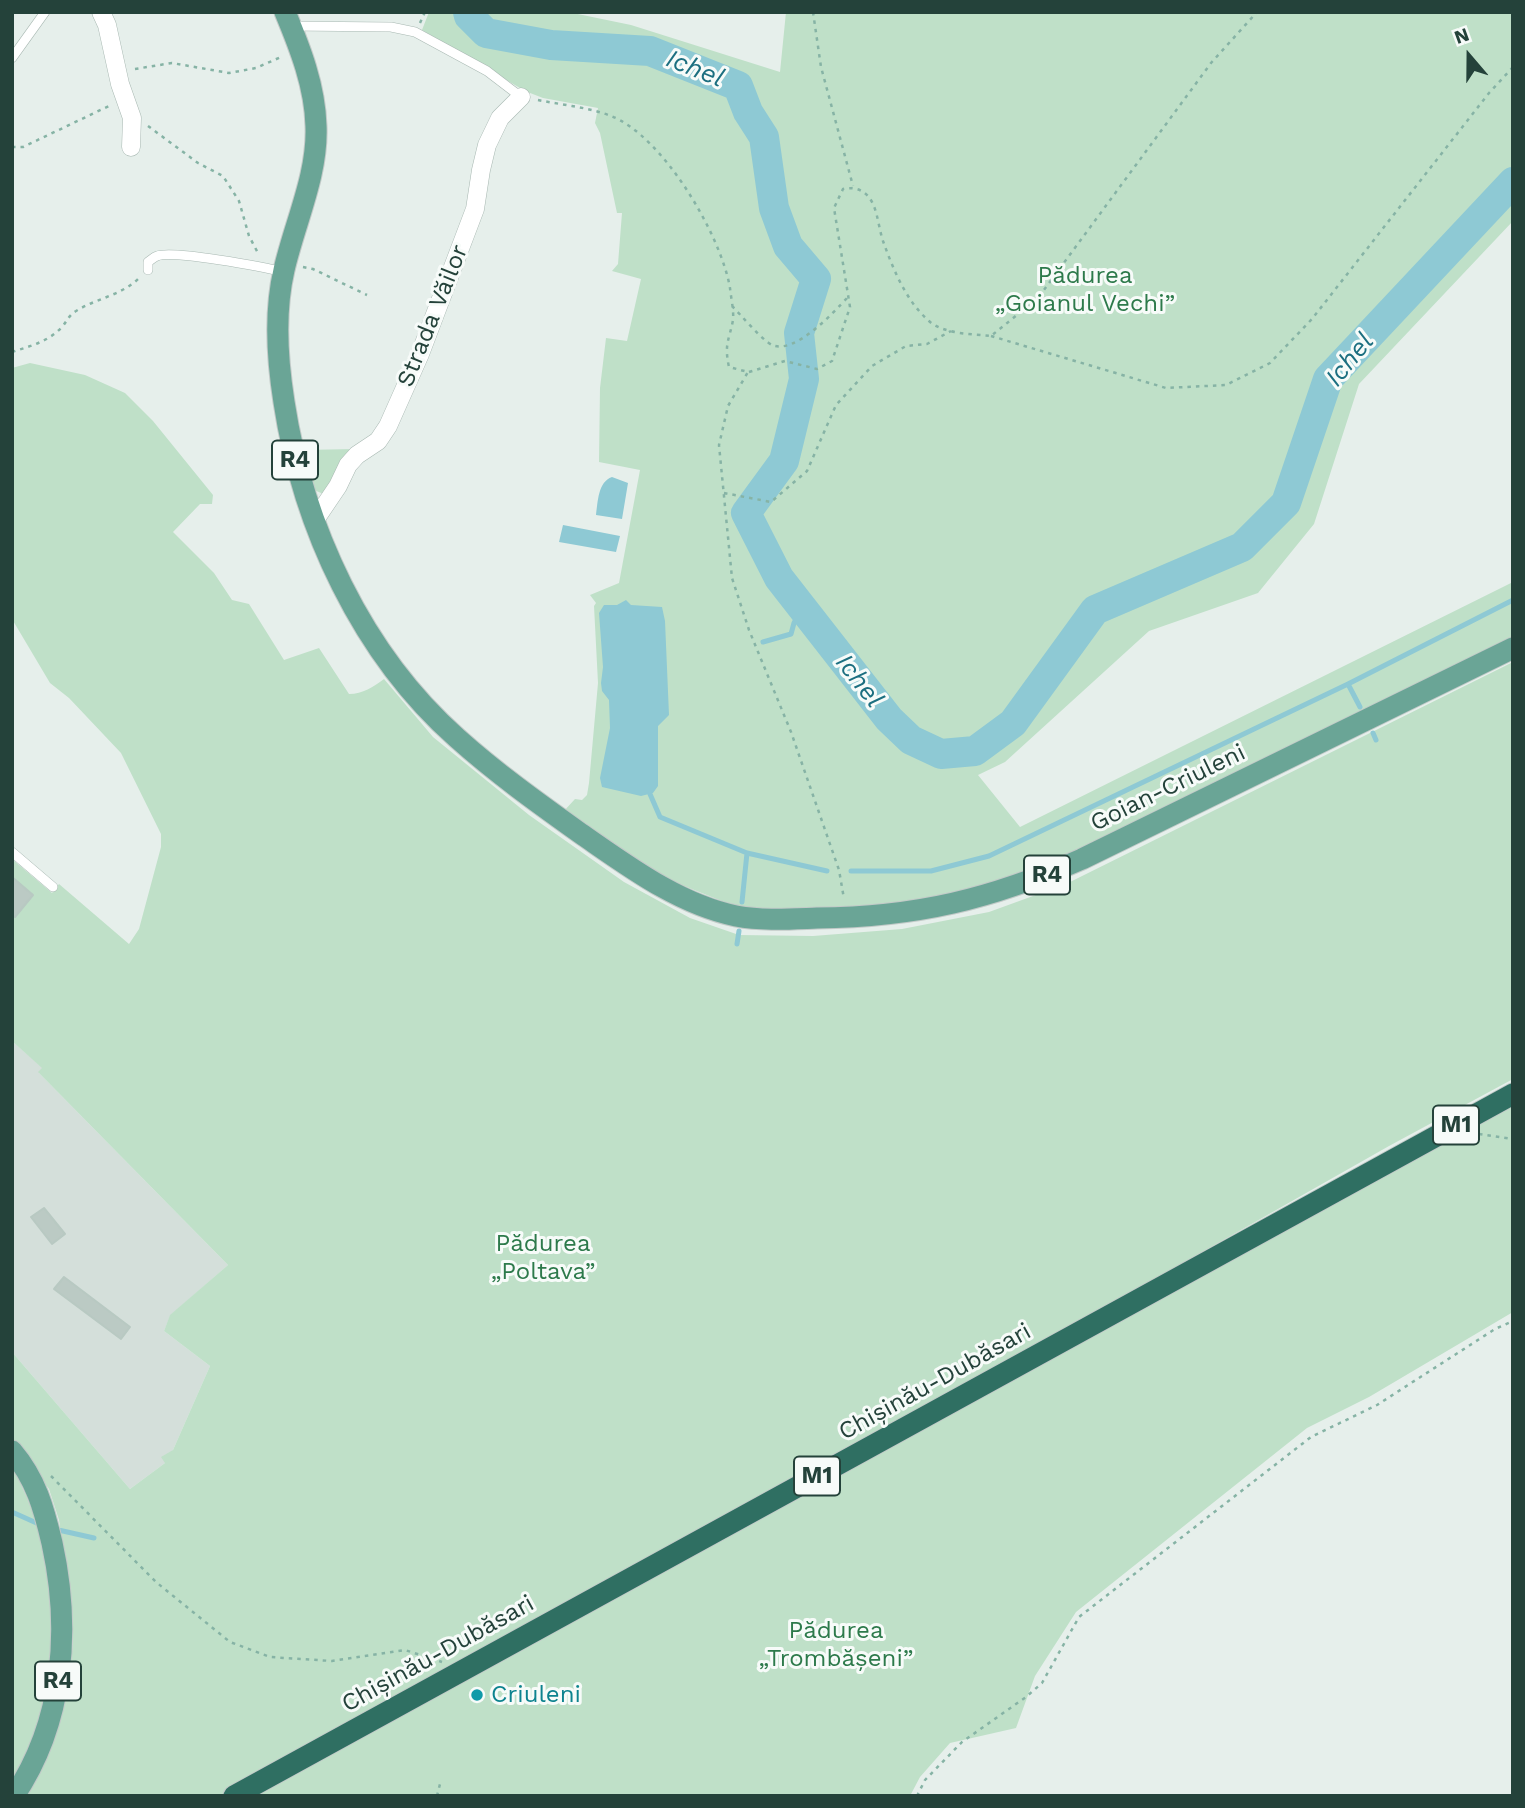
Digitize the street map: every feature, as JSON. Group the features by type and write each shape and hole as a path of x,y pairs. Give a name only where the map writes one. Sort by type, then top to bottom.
{"highway":[{"name":"Chișinău-Dubăsari","path":"234,1796 1513,1094"}],"main road":[{"name":"R4","path":"290,26 314,99 315,153 278,267 278,319 284,402 295,463 315,520"},
{"name":"Goian-Criuleni","path":"315,520 342,586 393,669 455,736 516,786 638,874 696,904 735,916 770,919 848,918 932,909 977,899 1038,879 1513,648"},
{"name":"R4","path":"12,1451 37,1488 43,1506 55,1557 62,1624 58,1689 47,1731 28,1775 14,1796"}],"street":[{"path":"101,12 107,25 132,118 131,147"},
{"name":"Strada Văilor","path":"315,520 338,486 348,465 357,455 378,441 388,426 420,354 475,209 487,145 500,118 521,97"}],"lane":[{"path":"12,58 45,12"},
{"path":"290,26 391,27 415,32 487,71 521,97"},
{"path":"148,270 148,262 158,255 278,267"},
{"path":"12,852 53,887"}],"path":[{"path":"813,12 821,67 853,187"},
{"path":"991,336 1038,298 1211,63 1257,12"},
{"path":"118,72 172,63 229,73 280,60 290,26"},
{"path":"521,97 613,116 641,134 679,180 704,218 721,253 733,317 725,348 729,367 748,372 785,361 817,369 832,361 850,307 834,208 843,189 853,187 862,191 873,202 883,240 902,286 930,322 951,331 991,336 1166,388 1226,385 1270,363 1312,319 1489,93 1513,67"},
{"path":"12,147 23,147 125,98"},
{"path":"132,118 198,163 223,176 239,201 249,236 278,267 313,269 367,295"},
{"path":"12,352 44,342 62,327 70,315 132,287 148,270"},
{"path":"732,306 772,345 783,346 820,326 848,297"},
{"path":"723,493 771,502 807,471 836,405 872,366 906,346 927,344 951,331"},
{"path":"748,372 728,405 719,445 732,578 749,630 791,732 839,870 848,918"},
{"path":"917,1796 925,1780 962,1742 1042,1683 1079,1617 1311,1437 1377,1405 1495,1329 1513,1321"},
{"path":"48,1473 156,1582 230,1642 270,1657 332,1661 405,1650 433,1657 461,1671"},
{"path":"437,1796 441,1780"}],"shaded area":[{"path":"12,1041 43,1068 39,1073 228,1265 170,1316 164,1331 210,1366 165,1463 130,1489 12,1352"}],"green space":[{"name":"Pădurea „Goianul Vechi”","path":"429,12 568,12 631,25 780,72 786,12 1513,12 1513,221 1359,384 1314,524 1258,593 1149,631 1005,762 978,775 1020,827 1513,582 1513,640 1045,867 932,902 779,912 734,906 662,877 563,812 575,799 582,800 587,795 589,783 598,683 596,603 590,595 619,583 640,470 599,462 600,388 606,338 627,341 641,279 612,271 618,264 622,213 617,213 600,133 595,123 598,108 543,98 525,91 422,30"},
{"name":"Pădurea „Poltava”","path":"30,363 85,375 125,393 153,421 213,495 212,504 200,504 173,532 214,573 232,600 249,604 284,660 319,648 349,694 363,691 384,679 433,737 529,815 624,882 690,918 739,935 813,936 902,929 989,912 1066,884 1513,662 1513,1079 1389,1146 1033,1348 220,1796 26,1796 48,1755 68,1691 73,1642 71,1597 59,1520 49,1489 12,1442 12,1352 130,1489 165,1463 161,1457 173,1450 210,1366 164,1331 170,1315 228,1265 38,1072 42,1068 12,1041 12,859 52,893 59,884 129,944 139,929 161,847 161,834 121,753 69,698 50,683 12,619 12,368"},
{"path":"356,449 326,495 314,490 302,450"},
{"name":"Pădurea „Trombășeni”","path":"1513,1103 1513,1312 1369,1397 1307,1428 1076,1612 1035,1676 1016,1728 950,1743 920,1777 910,1796 251,1796"},
{"path":"12,1467 39,1530 47,1564 52,1633 44,1702 33,1741 12,1783"}],"water":[{"path":"612,477 628,483 622,519 596,515 601,488 607,479"},
{"path":"563,525 620,536 616,552 559,542"},
{"path":"626,600 631,605 662,607 665,621 669,715 658,726 658,786 653,793 641,796 602,787 600,778 610,728 609,700 602,691 601,683 603,667 599,613 604,605 617,605"}],"building":[{"path":"12,877 33,895 15,917 12,915"},
{"path":"44,1208 65,1234 52,1244 31,1217"},
{"path":"64,1277 130,1327 121,1339 54,1289"}],"waterway":[{"name":"Ichel","path":"468,12 486,33 551,45 650,51 738,86 748,112 764,137 774,208 788,246 816,279 799,333 804,379 784,461 746,513 779,578 889,719 911,740 941,754 975,751 1013,723 1095,610 1242,547 1286,503 1328,379 1513,182"},
{"path":"851,871 931,871 989,856 1348,684 1513,600"},
{"path":"763,642 791,634 802,608"},
{"path":"1348,684 1360,707"},
{"path":"1373,733 1376,740"},
{"path":"650,794 660,817 747,853 827,871"},
{"path":"742,902 747,853"},
{"path":"737,944 739,931"},
{"path":"12,1512 41,1525"},
{"path":"54,1529 94,1538"}],"place":[{"name":"Criuleni","path":"477,1695"}]}
